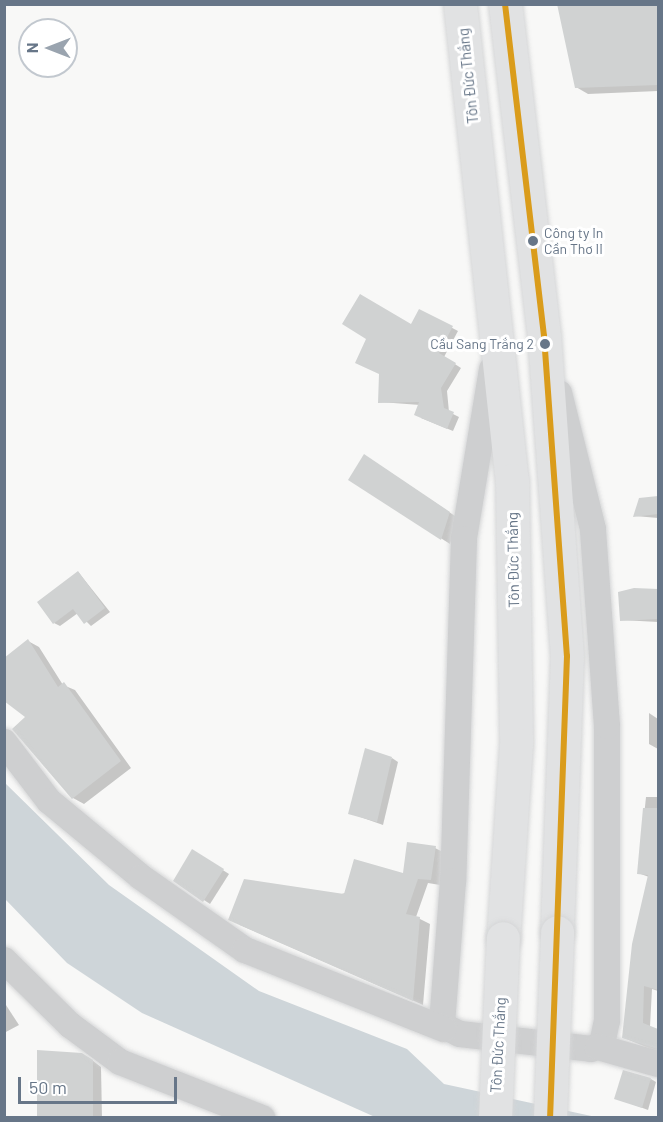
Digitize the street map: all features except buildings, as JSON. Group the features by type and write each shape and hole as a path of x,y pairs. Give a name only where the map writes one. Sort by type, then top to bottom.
{"highway":[{"name":"Tôn Đức Thắng","path":"460,4 512,480 516,744 503,938 495,1118"},
{"path":"504,4 544,336 567,657 550,1118"}],"street":[{"path":"544,336 594,541 610,828 607,1021 598,1047"},
{"path":"444,1029 441,993 453,881 464,539 497,339"},
{"path":"4,742 49,801 141,877 245,950 444,1029 598,1047 658,1064"},
{"path":"4,960 70,1025 120,1062 262,1118"}],"shaded area":[{"path":"4,782 109,885 259,991 407,1049 444,1084 596,1117 375,1117 142,1013 67,963 5,899"}],"transit line":[{"path":"505,4 544,336 567,656 550,1118"}],"place":[{"name":"Công ty In Cần Thơ II","path":"533,241"},
{"name":"Cầu Sang Trắng 2","path":"545,344"}]}
